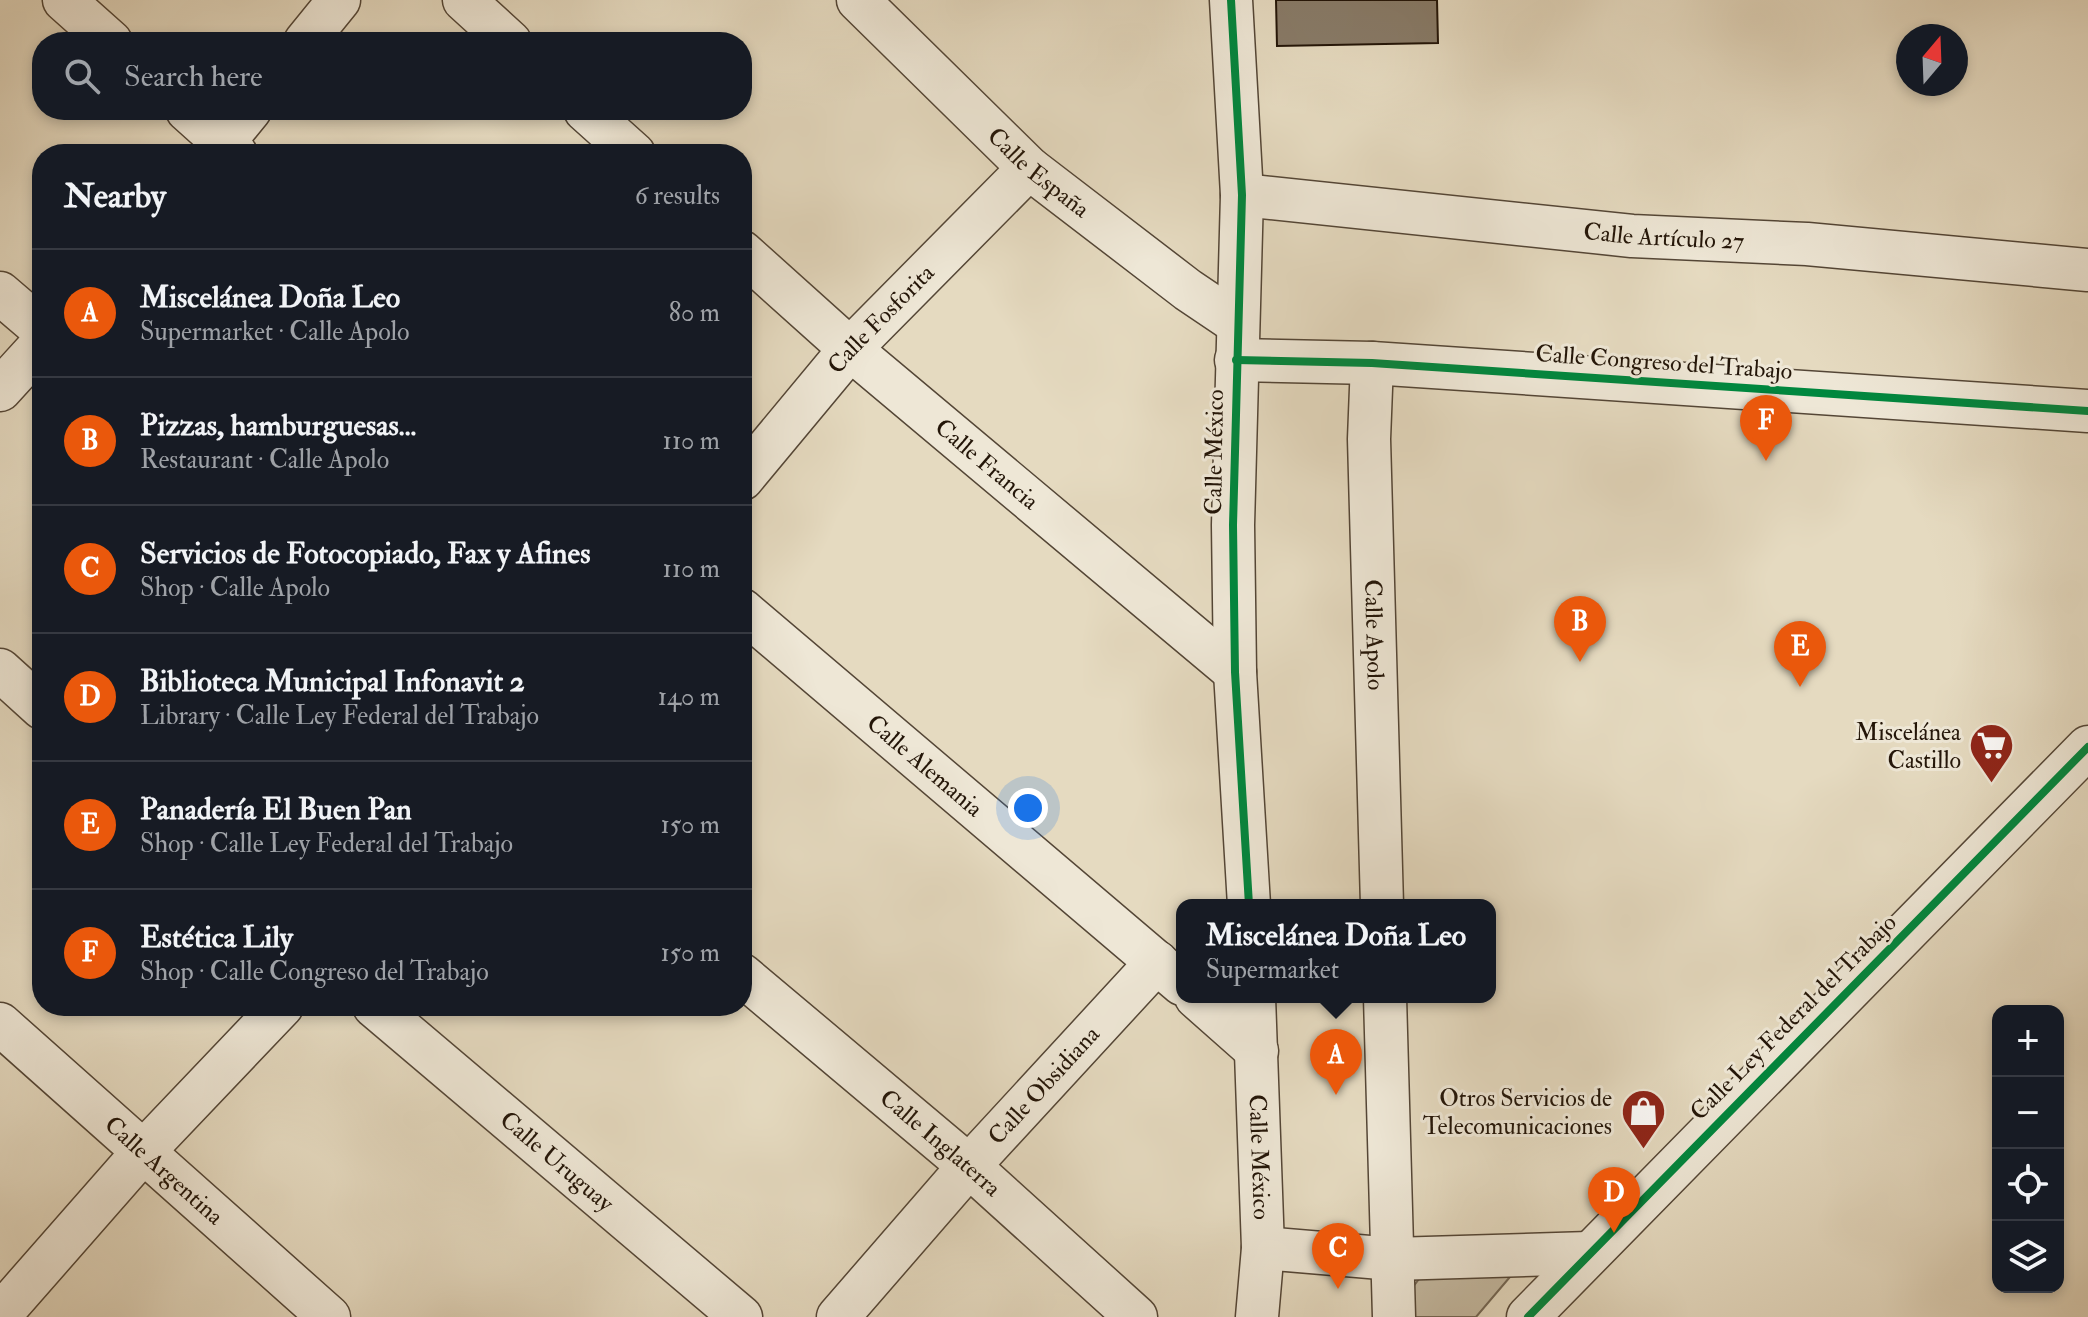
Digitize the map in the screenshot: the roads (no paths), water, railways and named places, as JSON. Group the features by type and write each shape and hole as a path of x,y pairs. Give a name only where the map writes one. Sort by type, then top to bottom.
{"street":[{"path":"64,0 100,32"},
{"path":"313,32 339,0"},
{"path":"464,0 499,32"},
{"name":"Calle España","path":"858,0 1029,168 1237,342"},
{"name":"Calle México","path":"1231,0 1242,195 1233,525 1235,672 1249,899"},
{"path":"196,120 219,144"},
{"path":"229,144 244,120"},
{"path":"596,120 623,144"},
{"name":"Calle Fosforita","path":"752,467 850,349 1029,168"},
{"name":"Calle Artículo 27","path":"1242,195 1632,236 1807,244 2088,270"},
{"name":"Calle Francia","path":"752,261 850,349 1235,672"},
{"path":"0,293 32,320"},
{"name":"Calle Congreso del Trabajo","path":"1237,342 1372,363 2088,411"},
{"path":"0,390 32,355"},
{"name":"Calle Apolo","path":"1372,363 1369,439 1382,899"},
{"name":"Calle Alemania","path":"752,619 1169,973"},
{"path":"0,670 32,699"},
{"name":"Calle Ley Federal del Trabajo","path":"1528,1317 2088,747"},
{"name":"Calle Obsidiana","path":"838,1317 969,1166 1169,973"},
{"name":"Calle Inglaterra","path":"752,983 969,1166 1136,1317"},
{"path":"1203,1003 1257,1051"},
{"name":"Calle México","path":"1254,1003 1263,1248 1257,1317"},
{"path":"1385,1003 1394,1317"},
{"path":"0,1315 143,1152 272,1016"},
{"name":"Calle Uruguay","path":"386,1016 741,1317"},
{"name":"Calle Argentina","path":"0,1024 329,1317"},
{"path":"1263,1248 1393,1259 1589,1253"}],"place":[{"name":"Estética Lily","path":"1766,461"},
{"name":"Pizzas, hamburguesas...","path":"1580,662"},
{"name":"Panadería El Buen Pan","path":"1800,687"},
{"name":"Miscelánea Castillo","path":"1992,785"},
{"name":"Miscelánea Doña Leo","path":"1336,1095"},
{"name":"Otros Servicios de Telecomunicaciones","path":"1643,1151"},
{"name":"Biblioteca Municipal Infonavit 2","path":"1614,1233"},
{"name":"Servicios de Fotocopiado, Fax y Afines","path":"1338,1289"}]}
